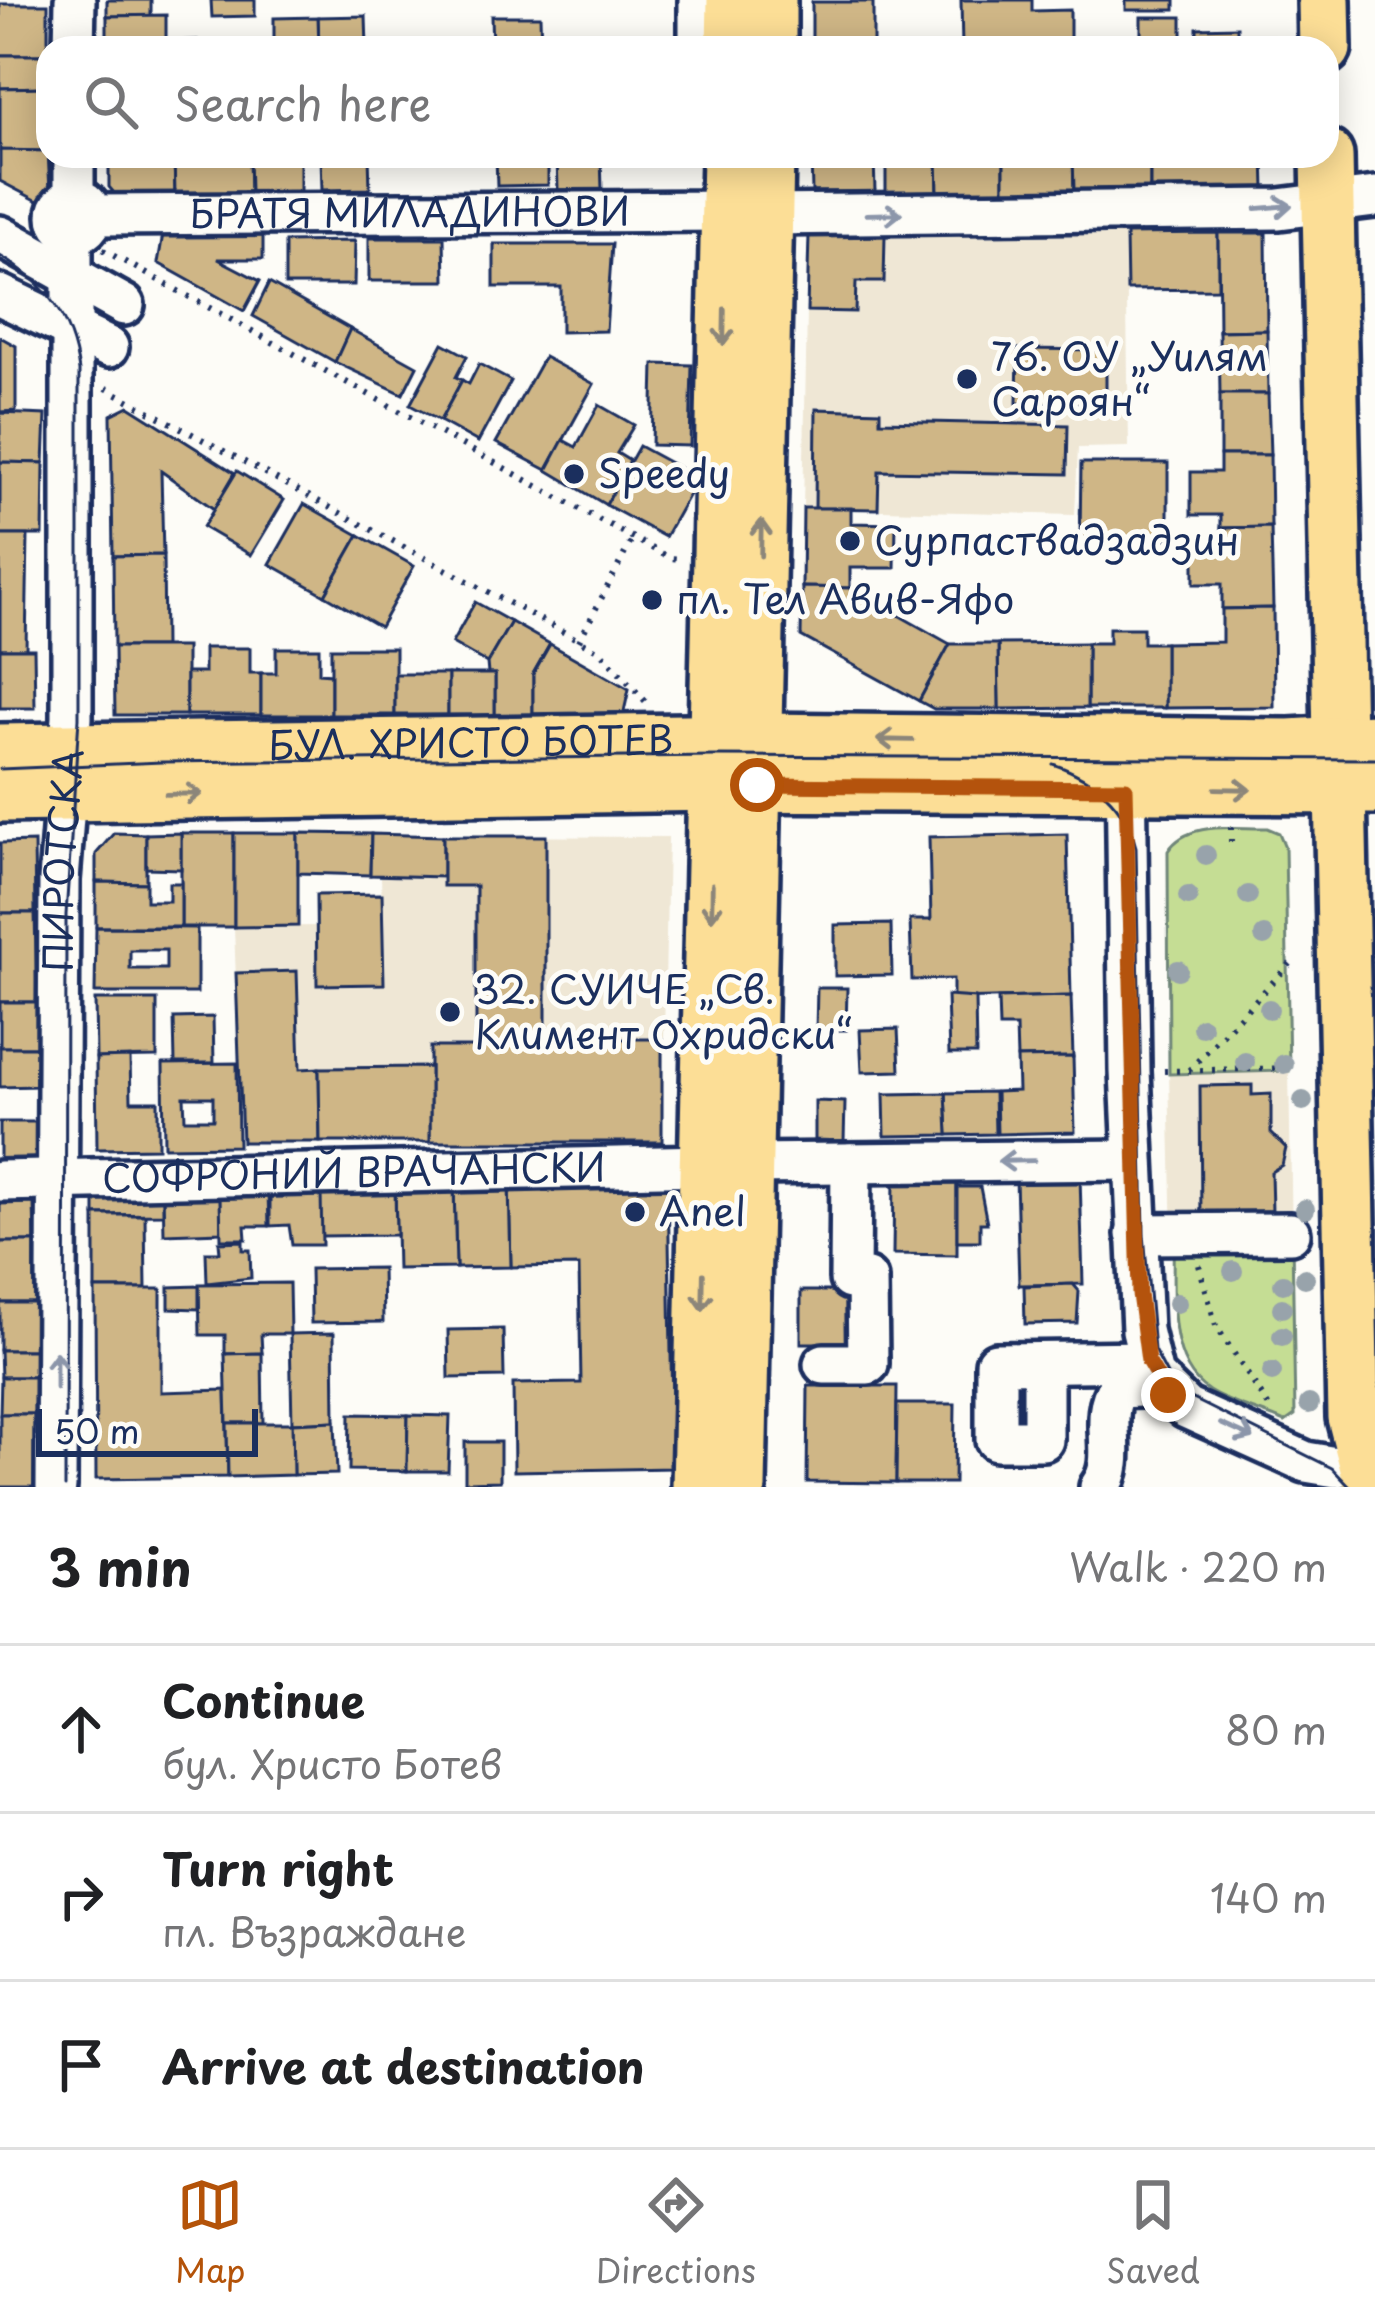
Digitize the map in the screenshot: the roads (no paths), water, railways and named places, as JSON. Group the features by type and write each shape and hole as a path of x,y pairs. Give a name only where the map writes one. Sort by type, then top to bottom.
{"main road":[{"path":"732,36 734,0"},
{"path":"770,0 770,36"},
{"path":"1324,0 1325,36"},
{"path":"732,168 747,213"},
{"path":"740,1487 727,1165 747,213 764,168"},
{"path":"1343,184 1357,765 1353,1417 1357,1475"},
{"name":"БУЛ. ХРИСТО БОТЕВ","path":"0,750 69,773"},
{"name":"БУЛ. ХРИСТО БОТЕВ","path":"0,796 69,773 736,762 1357,765"},
{"path":"698,1487 727,1165"}],"street":[{"path":"74,36 75,0"},
{"path":"699,0 699,36"},
{"name":"ПИРОТСКА","path":"56,1487 59,880 69,773 72,387 91,339 73,278 79,215 75,168"},
{"path":"723,168 747,213"},
{"name":"БРАТЯ МИЛАДИНОВИ","path":"79,215 1279,209 1343,184"},
{"path":"0,236 124,305"},
{"path":"0,295 91,339"},
{"path":"1126,766 1136,1234 1155,1374"},
{"name":"СОФРОНИЙ ВРАЧАНСКИ","path":"0,1181 1133,1160"},
{"path":"824,1364 868,1364 867,1279 850,1279 851,1163"},
{"path":"1136,1234 1290,1233"},
{"path":"1043,1364 1155,1374 1203,1416 1306,1462 1357,1475"},
{"path":"1100,1487 1109,1473 1110,1400 1118,1388 1155,1374"}],"tram line":[{"path":"0,256 31,278 54,304 70,335 79,371 79,718 66,915 65,1487"},
{"path":"0,769 162,762 716,756 1375,759"},
{"path":"1053,764 1106,795 1124,818 1136,847 1144,1234 1154,1350 1175,1390 1332,1468 1350,1487"}],"place":[{"name":"76. ОУ „Уилям Сароян“","path":"967,379"},
{"name":"Speedy","path":"574,474"},
{"name":"Сурпаствадзадзин","path":"850,541"},
{"name":"пл. Тел Авив-Яфо","path":"652,600"},
{"name":"32. СУИЧЕ „Св. Климент Охридски“","path":"450,1012"},
{"name":"Anel","path":"635,1212"}]}
